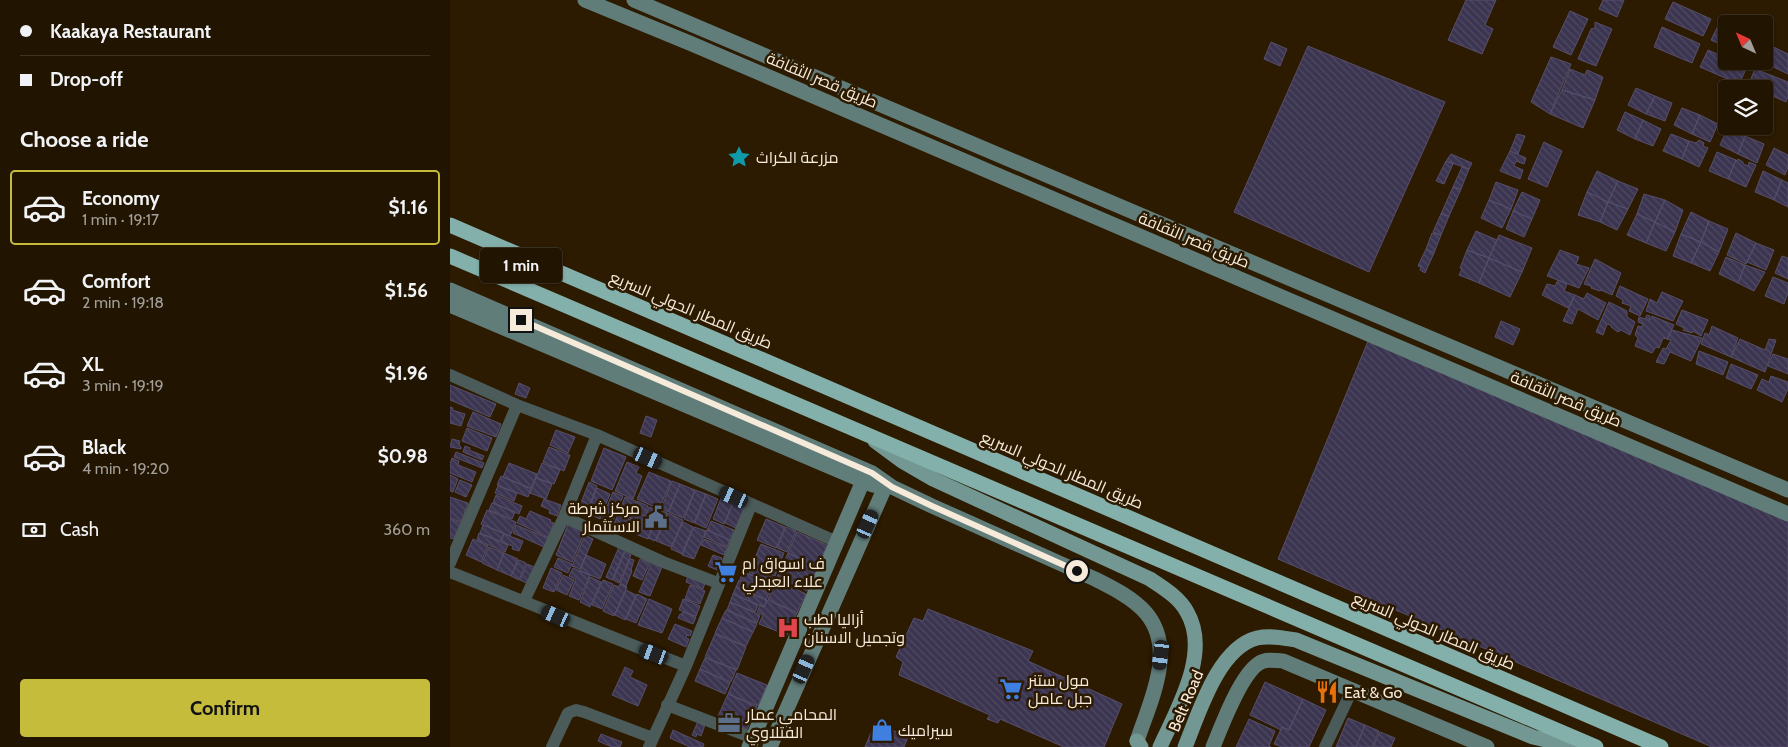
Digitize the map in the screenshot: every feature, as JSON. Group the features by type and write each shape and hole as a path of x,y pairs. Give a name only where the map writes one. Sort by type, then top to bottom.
{"highway":[{"name":"طريق المطار الحولي السريع","path":"450,225 1661,747"},
{"path":"450,256 1596,747"}],"main road":[{"path":"866,434 902,461 933,479 1150,579 1170,593 1187,611 1195,631 1196,648 1188,682 1160,747"},
{"name":"Belt Road","path":"1185,747 1219,668 1234,650 1256,638 1274,637 1296,640 1533,737 1577,747"}],"street":[{"name":"طريق قصر الثقافة","path":"585,0 1788,514"},
{"name":"طريق قصر الثقافة","path":"634,0 1788,490"},
{"path":"450,290 872,473 888,487"},
{"path":"450,305 863,481 888,487 1116,590 1146,613 1157,632 1161,655 1160,670 1139,744"},
{"path":"450,375 517,405 597,435 837,542"},
{"path":"450,562 517,405"},
{"path":"524,601 564,517 597,435"},
{"path":"668,705 751,743 816,595 863,481"},
{"path":"770,747 833,604 888,487"},
{"path":"552,747 568,713 576,710 651,742 686,666 751,505"},
{"path":"564,517 663,562 718,583"},
{"path":"450,572 591,630 686,666"},
{"path":"816,595 833,604"},
{"path":"1213,747 1249,671 1263,661 1283,661 1487,747"},
{"path":"1325,747 1352,690"}],"building":[{"path":"1466,0 1496,0 1485,25 1493,29 1482,54 1448,40"},
{"path":"1603,0 1624,0 1617,17 1599,9"},
{"path":"1673,2 1711,19 1703,36 1665,19"},
{"path":"1570,11 1588,19 1571,55 1553,47"},
{"path":"1595,22 1612,29 1596,66 1578,59 1591,29 1595,28"},
{"path":"1718,26 1718,43 1711,40"},
{"path":"1662,27 1700,44 1692,63 1654,47"},
{"path":"1271,42 1287,49 1280,66 1264,59"},
{"path":"1308,46 1445,102 1369,272 1234,212"},
{"path":"1773,47 1788,54 1788,74 1773,67"},
{"path":"1708,50 1718,54 1718,70 1746,70 1741,80 1730,80 1700,67"},
{"path":"1551,57 1571,64 1550,114 1531,102"},
{"path":"1570,69 1585,75 1587,70 1603,77 1595,100 1562,90"},
{"path":"1755,70 1758,70 1788,82 1786,102 1773,96 1773,80 1750,80"},
{"path":"1636,88 1655,96 1646,114 1628,105"},
{"path":"1562,90 1595,100 1583,128 1550,114"},
{"path":"1655,96 1672,103 1665,121 1646,114"},
{"path":"1682,108 1700,115 1692,134 1674,125"},
{"path":"1625,112 1643,120 1635,139 1617,130"},
{"path":"1700,115 1718,124 1710,142 1692,134"},
{"path":"1643,120 1661,129 1653,146 1635,139"},
{"path":"1517,134 1525,136 1518,154 1510,151"},
{"path":"1671,134 1689,141 1682,159 1663,151"},
{"path":"1725,135 1745,136 1738,154 1720,145"},
{"path":"1745,136 1764,144 1757,163 1738,154"},
{"path":"1699,140 1704,143 1703,146 1708,148 1699,167 1682,159 1689,141 1696,143"},
{"path":"1544,142 1562,151 1547,187 1528,179"},
{"path":"1774,148 1788,155 1788,167 1785,175 1766,165"},
{"path":"1510,151 1526,158 1524,164 1516,161 1514,166 1523,170 1520,179 1500,171"},
{"path":"1717,152 1736,160 1728,179 1709,171"},
{"path":"1451,154 1472,163 1469,169 1446,161"},
{"path":"1738,159 1748,166 1749,162 1756,165 1746,187 1728,179"},
{"path":"1446,161 1453,164 1444,184 1436,181"},
{"path":"1462,167 1469,169 1461,189 1453,187"},
{"path":"1597,171 1618,181 1608,202 1587,192"},
{"path":"1763,171 1782,180 1774,200 1755,192"},
{"path":"1782,180 1788,183 1788,207 1774,200"},
{"path":"1618,181 1638,189 1628,209 1608,202"},
{"path":"1496,182 1518,190 1511,209 1489,200"},
{"path":"1453,187 1461,189 1449,216 1441,214"},
{"path":"1522,192 1540,200 1532,219 1513,211"},
{"path":"1587,192 1608,202 1600,222 1578,215"},
{"path":"1644,194 1665,200 1655,222 1637,214"},
{"path":"1489,200 1511,209 1502,228 1481,218"},
{"path":"1665,200 1683,210 1675,232 1655,222"},
{"path":"1608,202 1628,209 1617,230 1600,222"},
{"path":"1513,211 1532,219 1524,237 1506,229"},
{"path":"1691,212 1709,221 1701,242 1681,234"},
{"path":"1441,214 1449,216 1441,235 1433,232"},
{"path":"1637,214 1655,222 1646,243 1627,235"},
{"path":"1709,221 1728,229 1719,252 1701,242"},
{"path":"1655,222 1675,232 1666,251 1646,243"},
{"path":"1476,231 1497,240 1489,258 1467,250"},
{"path":"1432,233 1441,235 1434,253 1426,249"},
{"path":"1736,233 1756,243 1746,264 1727,255"},
{"path":"1681,234 1701,242 1691,263 1673,256"},
{"path":"1499,235 1532,248 1522,272 1489,258"},
{"path":"1701,242 1719,252 1710,271 1691,263"},
{"path":"1756,243 1774,250 1766,270 1747,262"},
{"path":"1426,249 1434,253 1425,273 1418,266"},
{"path":"1467,250 1489,258 1479,283 1459,275"},
{"path":"1560,250 1579,257 1576,264 1589,268 1579,288 1547,276"},
{"path":"1782,256 1788,258 1788,279 1775,273"},
{"path":"1726,257 1745,265 1738,283 1719,274"},
{"path":"1489,258 1522,272 1510,297 1479,283"},
{"path":"1595,259 1621,273 1612,295 1584,284"},
{"path":"1745,265 1765,272 1754,291 1738,283"},
{"path":"1773,277 1788,283 1788,293 1784,304 1765,296"},
{"path":"1558,280 1567,284 1564,291 1575,295 1568,308 1542,295 1547,284 1555,286"},
{"path":"1620,286 1648,299 1640,316 1629,311 1631,306 1622,303 1623,300 1616,296"},
{"path":"1662,292 1683,301 1673,321 1646,311 1650,299 1657,303"},
{"path":"1587,293 1606,303 1598,320 1578,309 1572,324 1563,321 1575,295 1584,299"},
{"path":"1609,302 1627,311 1627,317 1635,322 1630,335 1621,330 1618,332 1611,325 1607,324 1603,335 1596,332"},
{"path":"1682,310 1708,320 1701,336 1693,331 1692,333 1683,330 1684,328 1676,324"},
{"path":"1647,315 1650,316 1649,320 1652,316 1674,325 1667,339 1663,338 1659,348 1656,347 1652,353 1635,346 1638,338 1635,335 1638,326 1642,327 1643,324 1638,322 1639,317 1645,319"},
{"path":"1501,321 1520,329 1513,345 1495,337"},
{"path":"1712,326 1738,338 1731,357 1701,344 1705,333 1709,335"},
{"path":"1672,330 1702,338 1691,361 1670,352 1664,364 1656,362 1663,348 1666,349 1671,340 1667,339"},
{"path":"1371,334 1788,520 1788,747 1712,747 1278,559"},
{"path":"1740,339 1765,350 1769,339 1776,340 1765,372 1731,357"},
{"path":"1699,351 1728,362 1723,375 1696,364"},
{"path":"1773,354 1788,359 1788,374 1768,366"},
{"path":"1731,364 1758,375 1751,389 1726,378"},
{"path":"1771,376 1788,382 1788,389 1782,402 1757,390 1762,379 1769,382"},
{"path":"519,383 530,388 526,398 515,394"},
{"path":"450,385 496,404 490,417 450,400"},
{"path":"450,407 453,408 452,410 465,414 461,426 450,423"},
{"path":"473,412 501,424 496,437 467,426"},
{"path":"646,416 657,420 651,437 640,433"},
{"path":"467,428 492,438 487,451 462,441"},
{"path":"556,430 575,437 568,453 550,445"},
{"path":"452,439 460,441 461,449 450,447"},
{"path":"465,446 470,448 469,450 484,456 482,460 463,452"},
{"path":"549,447 570,455 564,471 543,462"},
{"path":"604,448 626,457 612,490 591,481"},
{"path":"456,452 484,463 482,468 454,457"},
{"path":"452,458 459,461 458,465 476,472 472,482 450,473"},
{"path":"627,462 639,467 636,473 642,476 633,499 615,491"},
{"path":"509,463 537,474 531,488 503,477"},
{"path":"542,463 560,470 554,484 536,478"},
{"path":"649,472 671,481 659,509 637,499"},
{"path":"450,475 458,479 453,492 450,491"},
{"path":"501,476 531,489 528,497 497,485"},
{"path":"536,478 552,484 546,499 530,493"},
{"path":"460,480 472,485 466,497 455,492"},
{"path":"672,481 680,484 668,512 661,509"},
{"path":"589,482 597,486 585,516 577,513"},
{"path":"680,484 695,490 683,518 669,512"},
{"path":"498,486 517,493 514,501 495,493"},
{"path":"597,488 610,494 600,519 587,513"},
{"path":"695,490 706,494 694,523 684,519"},
{"path":"613,492 623,496 612,523 602,519"},
{"path":"706,494 718,499 706,528 695,523"},
{"path":"496,495 522,506 519,514 493,503"},
{"path":"450,497 468,503 461,522 450,518"},
{"path":"625,497 636,501 625,528 614,524"},
{"path":"721,498 733,503 724,524 713,519"},
{"path":"544,499 561,505 557,516 549,513 550,510 541,506"},
{"path":"637,501 648,506 637,534 626,529"},
{"path":"492,503 515,512 512,519 489,510"},
{"path":"733,503 745,508 736,528 725,523"},
{"path":"649,507 659,511 648,539 638,535"},
{"path":"487,510 516,522 510,536 481,524"},
{"path":"660,510 667,513 655,541 648,538"},
{"path":"530,511 554,523 548,537 517,523 520,516 526,519"},
{"path":"668,513 683,520 671,547 656,541"},
{"path":"450,519 460,523 454,539 450,538"},
{"path":"766,519 785,527 776,548 757,540"},
{"path":"711,521 734,530 730,540 707,530"},
{"path":"569,522 586,529 572,562 556,555"},
{"path":"683,522 693,527 682,554 671,549"},
{"path":"483,525 504,533 500,541 480,533"},
{"path":"516,525 548,538 544,547 513,533"},
{"path":"694,527 706,531 694,559 682,555"},
{"path":"786,527 796,531 787,552 777,548"},
{"path":"707,530 730,540 727,547 704,537"},
{"path":"797,532 827,545 818,567 788,553"},
{"path":"479,533 508,545 505,552 477,540"},
{"path":"504,534 523,541 519,551 512,549 513,546 501,542"},
{"path":"585,535 593,539 580,569 572,566"},
{"path":"473,539 488,546 481,562 466,555"},
{"path":"704,539 727,548 724,555 701,545"},
{"path":"761,544 784,553 775,576 751,567"},
{"path":"489,547 504,553 497,570 482,563"},
{"path":"619,547 625,550 612,580 606,577"},
{"path":"625,552 631,555 619,583 613,580"},
{"path":"504,553 518,559 511,576 497,570"},
{"path":"788,553 818,567 807,591 777,577"},
{"path":"586,555 606,564 600,579 580,571"},
{"path":"713,555 722,558 717,570 708,566"},
{"path":"558,558 572,564 568,573 554,567"},
{"path":"630,559 634,560 626,586 620,584"},
{"path":"640,559 650,563 642,580 633,576"},
{"path":"519,560 526,563 519,580 511,576"},
{"path":"652,562 662,567 650,596 639,592"},
{"path":"527,564 537,568 529,584 520,580"},
{"path":"551,568 562,573 554,592 543,588"},
{"path":"573,568 590,575 579,600 569,596 576,579 569,576"},
{"path":"751,568 776,579 772,587 763,584 764,580 749,574"},
{"path":"743,572 763,580 761,584 772,588 770,592 740,579"},
{"path":"563,575 574,580 567,595 556,590"},
{"path":"688,576 705,583 703,589 686,582"},
{"path":"590,577 601,582 590,607 580,602"},
{"path":"603,580 613,584 602,609 592,605"},
{"path":"739,580 769,593 766,600 736,587"},
{"path":"777,580 806,594 797,613 768,599"},
{"path":"620,584 627,587 614,616 603,611 614,585 619,587"},
{"path":"690,585 705,591 700,604 685,599"},
{"path":"736,587 767,600 764,607 733,594"},
{"path":"626,590 636,595 625,620 615,615"},
{"path":"637,594 647,599 636,623 626,619"},
{"path":"733,594 758,605 755,612 730,602"},
{"path":"649,599 672,609 662,633 638,625"},
{"path":"683,599 700,606 696,616 679,610"},
{"path":"767,600 797,613 787,635 759,624 763,615 757,612 760,605 764,607"},
{"path":"730,602 760,615 757,623 727,610"},
{"name":"مول ستنر جبل عامل","path":"928,609 1033,651 1028,661 1122,704 1104,747 1064,747 1000,719 998,723 987,719 990,715 899,675 903,662 896,657 914,618 923,621"},
{"path":"726,610 757,624 753,632 722,618"},
{"path":"683,612 696,617 693,624 678,618"},
{"path":"722,618 753,632 746,646 715,633"},
{"path":"675,624 692,631 690,636 687,635 686,638 689,639 686,647 668,639"},
{"path":"715,634 746,647 737,670 705,657"},
{"path":"705,658 736,670 731,682 700,669"},
{"path":"625,667 633,671 630,677 647,685 638,706 612,695"},
{"path":"700,669 730,683 725,694 695,681"},
{"path":"737,673 767,685 758,706 728,694"},
{"path":"1265,682 1303,699 1289,730 1282,727 1281,730 1250,715"},
{"path":"728,694 757,707 747,729 718,716"},
{"path":"1303,699 1326,710 1309,747 1282,747 1274,744 1282,727 1289,730"},
{"path":"1348,718 1365,725 1356,747 1336,747"},
{"path":"699,719 706,722 701,736 697,734 696,737 692,735"},
{"path":"1249,719 1275,731 1269,746 1271,747 1236,747"},
{"name":"سيراميك","path":"875,723 908,737 904,747 865,747"},
{"path":"1365,725 1379,731 1372,747 1356,747"},
{"path":"673,730 704,744 703,747 690,747 670,738"},
{"path":"1380,732 1395,738 1391,747 1373,747"},
{"path":"601,734 622,742 620,747 612,747 598,741"}],"place":[{"name":"مزرعة الكراث","path":"739,157"},
{"name":"مركز شرطة الاستثمار","path":"656,517"},
{"name":"ف اسواق ام علاء العبدلي","path":"726,572"},
{"name":"أزاليا لطب وتجميل الاسنان","path":"788,628"},
{"name":"مول ستنر جبل عامل","path":"1011,689"},
{"name":"Eat & Go","path":"1327,692"},
{"name":"المحامي عمار الفتلاوي","path":"729,723"},
{"name":"سيراميك","path":"882,730"}],"route":[{"path":"521,320 879,476 892,487 1077,571"}]}
